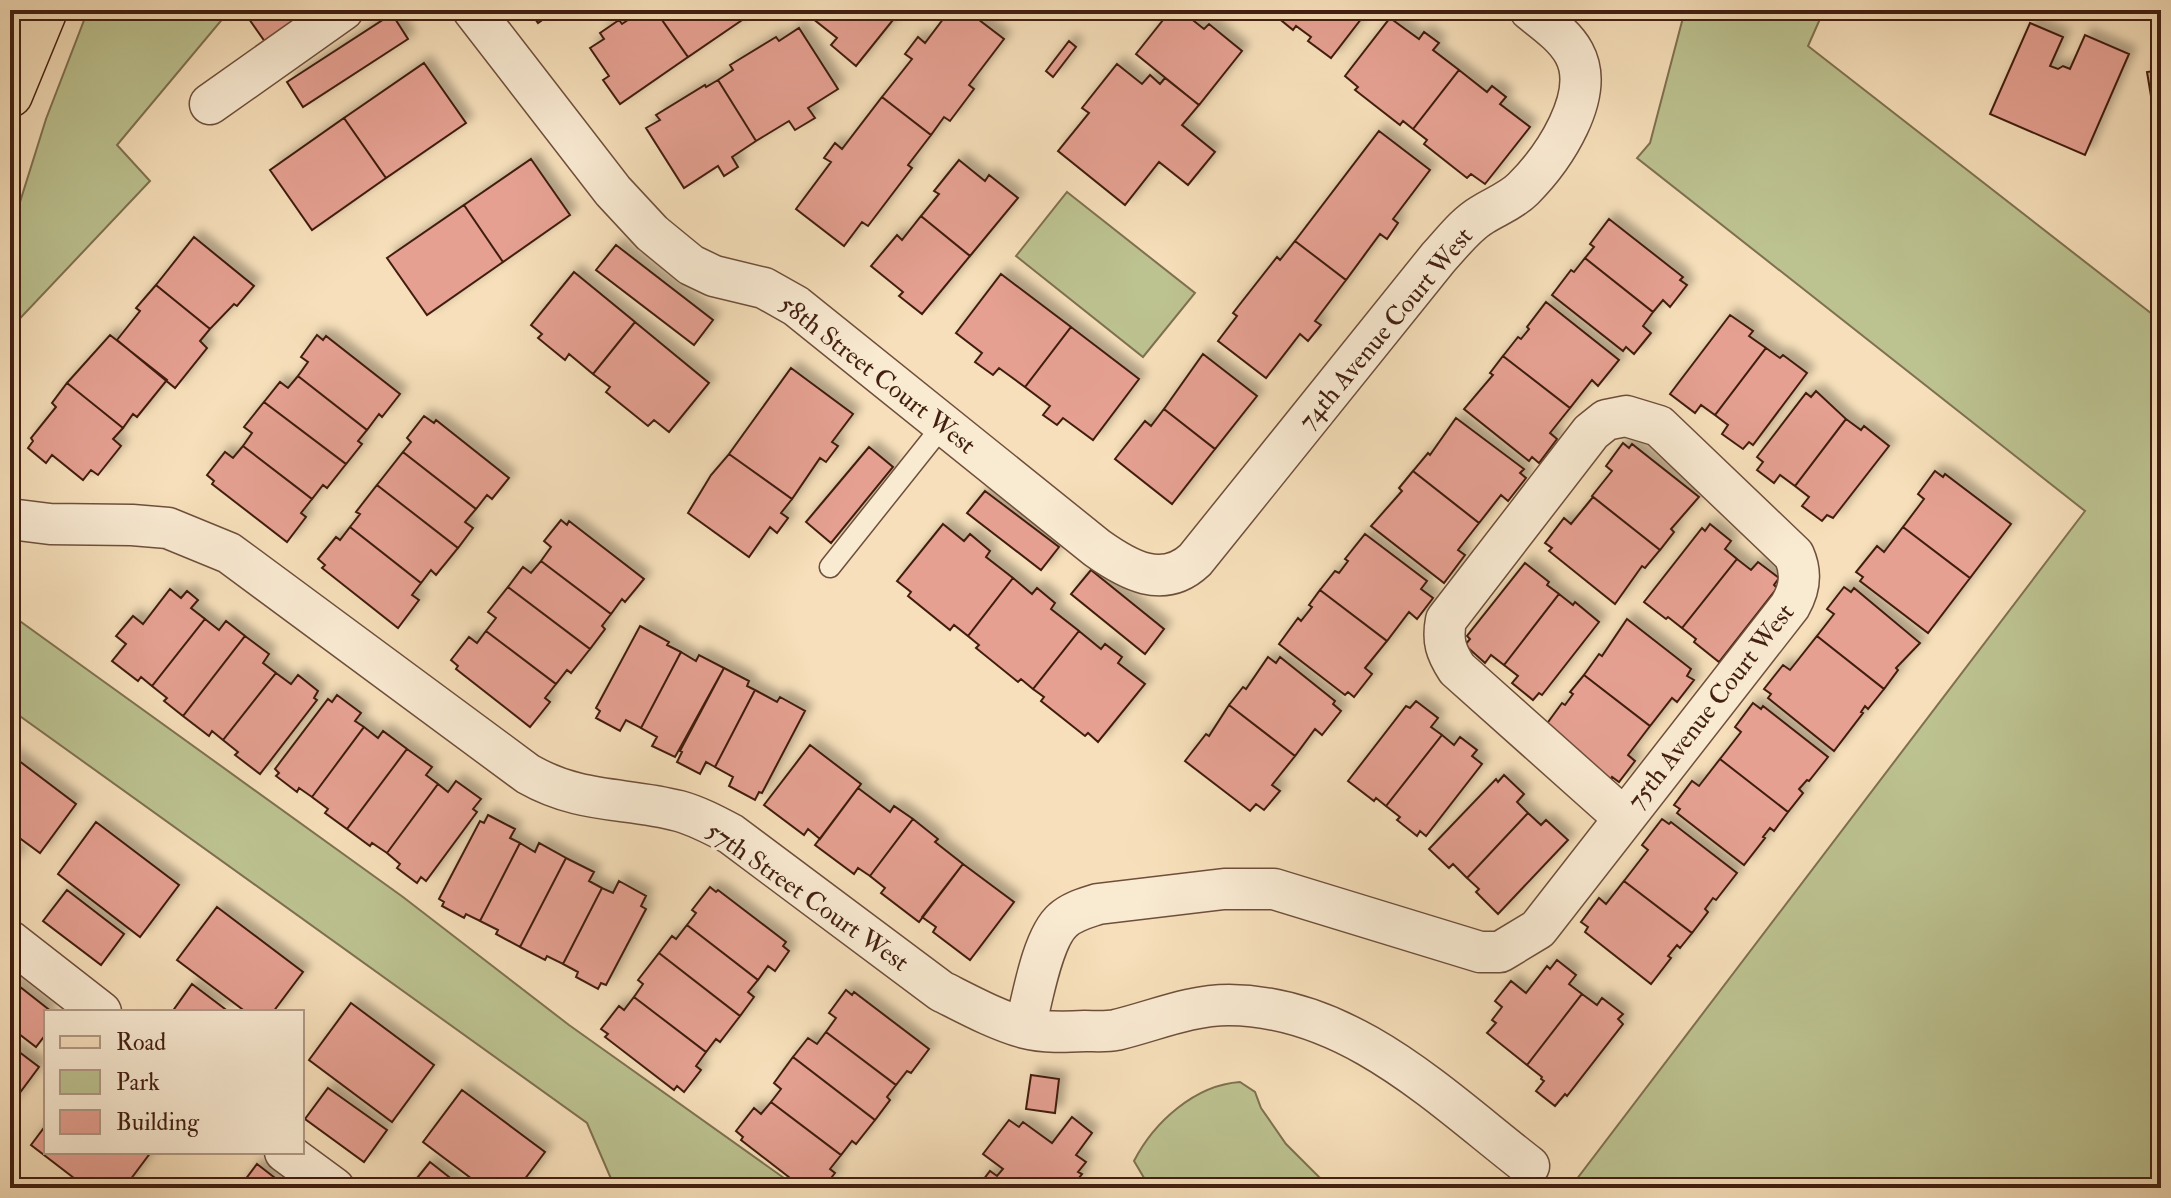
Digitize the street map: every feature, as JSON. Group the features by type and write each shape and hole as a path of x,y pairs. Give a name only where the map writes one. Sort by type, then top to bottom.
{"main road":[{"path":"12,86 45,10"}],"street":[{"path":"210,104 343,10"},
{"name":"58th Street Court West","path":"473,10 620,199 669,249 704,272 749,283 779,295 1113,559 1130,569 1153,576 1175,574"},
{"name":"74th Avenue Court West","path":"1175,574 1189,566 1205,548 1456,237 1483,214 1512,199 1533,178 1571,119 1577,106 1581,79 1574,51 1530,10"},
{"name":"75th Avenue Court West","path":"1025,1028 1051,938 1061,921 1098,904 1224,889 1274,889 1480,952 1500,952 1538,929 1790,606 1797,594 1800,568 1794,555 1659,426 1626,416 1606,420 1591,432 1446,620 1443,637 1447,653 1457,669 1624,818"},
{"name":"57th Street Court West","path":"10,519 50,524 168,528 229,553 528,774 555,788 583,796 680,811 731,834 941,991 1025,1028 1063,1032 1114,1030 1165,1015 1228,1005 1271,1009 1314,1019 1392,1059 1529,1166"},
{"path":"10,941 98,1010"},
{"path":"288,1154 334,1188"}],"lane":[{"path":"830,567 944,424"}],"green space":[{"path":"88,10 230,10 117,145 150,181 10,329 10,234 46,119"},
{"path":"1685,10 1824,10 1808,46 2161,321 2161,1188 1570,1188 2085,511 1637,158 1650,143"},
{"path":"1067,192 1195,293 1143,357 1016,256"},
{"path":"10,614 403,897 569,1025 798,1188 615,1188 587,1123 10,709"},
{"path":"1240,1082 1255,1092 1261,1108 1286,1144 1319,1177 1335,1188 1150,1188 1134,1161 1164,1120 1207,1090"}],"building":[{"path":"261,10 319,10 268,46 249,19"},
{"path":"529,10 556,10 538,23"},
{"path":"643,10 655,10 688,57 620,104 603,80 609,76 590,48 604,39 600,33 619,20 622,24"},
{"path":"655,10 744,10 748,16 688,57"},
{"path":"809,10 901,10 856,66 831,45 837,38 812,18 815,14"},
{"path":"950,10 966,10 1004,39 969,85 974,89 950,121 944,117 931,135 882,97 912,59 905,54 918,37 925,43"},
{"path":"1171,10 1180,10 1204,29 1209,24 1242,51 1199,105 1136,54"},
{"path":"1281,10 1368,10 1331,58 1308,41 1311,37 1296,26 1293,30 1276,16"},
{"path":"392,14 408,39 303,107 287,82"},
{"path":"1390,18 1419,39 1424,32 1439,43 1433,50 1459,70 1413,129 1403,121 1400,125 1355,90 1358,87 1345,76"},
{"path":"2030,23 2063,37 2050,66 2058,69 2063,66 2070,69 2085,35 2129,54 2085,155 1990,114"},
{"path":"799,28 838,89 808,108 815,118 795,130 789,121 756,141 718,80 733,70 730,65 776,37 779,41"},
{"path":"1069,41 1076,47 1053,77 1046,71"},
{"path":"424,63 466,123 386,178 344,118"},
{"path":"1117,64 1142,84 1150,75 1160,84 1165,78 1199,105 1182,125 1215,152 1188,185 1159,162 1125,205 1058,151 1089,113 1082,108"},
{"path":"1459,70 1487,92 1492,86 1506,97 1500,104 1530,127 1485,184 1471,174 1467,178 1424,144 1427,140 1413,129"},
{"path":"2161,70 2161,131 2157,132 2147,72"},
{"path":"718,80 756,141 732,157 738,167 724,176 718,166 684,188 646,128 660,120 656,115"},
{"path":"882,97 931,135 908,165 912,168 868,226 862,222 844,246 796,209 831,162 824,158 835,143 842,149"},
{"path":"344,118 386,178 312,230 270,170"},
{"path":"1379,131 1430,170 1393,219 1398,223 1387,239 1380,234 1346,280 1295,241"},
{"path":"531,159 570,215 503,262 464,205"},
{"path":"959,160 985,181 989,175 1018,198 970,256 921,216 939,194 934,191"},
{"path":"464,205 503,262 427,315 387,258"},
{"path":"921,216 970,256 922,314 899,296 903,292 871,266 897,235 902,240"},
{"path":"1609,219 1683,277 1680,280 1687,285 1670,307 1663,300 1653,312 1585,258 1594,247 1590,244"},
{"path":"194,237 254,286 237,306 234,304 210,329 156,285"},
{"path":"1295,241 1346,280 1315,321 1321,325 1308,341 1300,334 1266,378 1218,341 1237,316 1233,313 1277,257 1280,260"},
{"path":"616,245 713,320 694,345 596,270"},
{"path":"1585,258 1653,312 1643,326 1651,333 1634,354 1626,347 1623,351 1552,295 1571,270 1574,272"},
{"path":"574,272 635,322 593,374 569,354 565,360 538,338 542,334 531,325"},
{"path":"1001,274 1071,327 1025,387 999,368 993,375 975,362 982,353 956,333"},
{"path":"156,285 210,329 200,341 207,348 175,388 117,340 140,311 136,308"},
{"path":"1546,302 1619,360 1598,386 1592,380 1570,408 1503,356 1529,329 1527,327"},
{"path":"1730,315 1753,331 1749,336 1766,348 1715,415 1701,405 1695,413 1670,394"},
{"path":"635,322 709,383 669,432 654,420 648,426 606,392 610,387 593,374"},
{"path":"1071,327 1139,379 1093,440 1063,418 1057,425 1043,415 1050,406 1025,387"},
{"path":"110,335 167,380 137,417 133,414 123,428 67,383"},
{"path":"317,335 323,340 326,336 400,394 367,430 298,376 308,362 301,357"},
{"path":"1766,348 1780,358 1783,355 1807,373 1753,445 1749,442 1743,449 1722,434 1728,425 1715,415"},
{"path":"1203,354 1257,396 1215,449 1164,409"},
{"path":"1503,356 1570,408 1550,433 1557,439 1539,463 1532,457 1529,461 1464,409 1493,375 1490,373"},
{"path":"791,368 853,414 832,442 838,446 826,462 820,458 792,499 729,454"},
{"path":"298,376 367,430 358,441 362,444 346,464 264,402 280,382 288,388"},
{"path":"67,383 123,428 113,439 121,446 98,475 91,470 83,480 52,455 46,463 28,448 33,441 31,438 56,407 52,403"},
{"path":"1816,391 1846,419 1795,486 1780,475 1774,483 1757,470 1763,462 1757,457 1806,393 1811,397"},
{"path":"264,402 346,464 327,488 323,485 312,499 243,446 252,433 244,427"},
{"path":"1164,409 1215,449 1172,504 1115,459 1145,421 1151,426"},
{"path":"424,416 434,423 436,420 509,478 492,499 487,495 476,509 403,452 411,442 407,438"},
{"path":"1456,418 1524,469 1520,473 1526,478 1508,501 1501,495 1479,523 1413,471 1428,453 1430,455"},
{"path":"1846,419 1861,430 1864,426 1889,446 1833,518 1827,515 1822,521 1802,506 1809,497 1795,486"},
{"path":"1623,443 1629,448 1632,444 1699,497 1671,529 1674,532 1660,550 1592,496 1612,471 1606,466"},
{"path":"243,446 312,499 301,513 306,517 287,542 212,484 214,481 207,475 225,452 233,458"},
{"path":"869,447 893,467 831,543 806,522"},
{"path":"403,452 476,509 465,522 473,528 458,548 377,485"},
{"path":"729,454 792,499 781,513 788,518 777,533 770,527 749,557 688,513 711,475"},
{"path":"1413,471 1479,523 1458,550 1465,555 1444,583 1371,526 1402,491 1399,488"},
{"path":"1935,471 1943,477 1945,474 2011,524 1970,578 1903,527 1924,499 1918,494"},
{"path":"377,485 458,548 436,575 431,570 421,583 350,527 360,514 356,512"},
{"path":"985,491 1059,547 1041,570 967,513"},
{"path":"1593,497 1660,550 1645,568 1642,566 1615,604 1549,551 1552,548 1545,543 1564,518 1571,524"},
{"path":"561,520 567,525 569,521 644,579 611,614 541,561 551,547 544,541"},
{"path":"943,524 964,541 970,534 990,551 986,557 1013,578 968,636 954,625 950,630 908,596 911,592 897,581"},
{"path":"1710,524 1731,541 1725,549 1737,559 1682,628 1644,602 1702,528 1705,531"},
{"path":"350,527 421,583 412,595 419,600 398,628 322,568 325,565 318,559 336,537 340,540"},
{"path":"1903,527 1970,578 1928,633 1860,581 1863,577 1856,572 1877,546 1884,552"},
{"path":"1365,534 1427,581 1421,589 1433,598 1417,619 1409,612 1387,641 1320,590 1335,571 1339,573 1348,561 1345,559"},
{"path":"1737,559 1751,570 1758,562 1779,578 1774,585 1777,588 1719,662 1682,628"},
{"path":"541,561 611,614 602,626 605,629 590,649 508,587 523,567 531,573"},
{"path":"1525,563 1559,594 1504,665 1491,655 1485,663 1465,645 1470,639 1467,636"},
{"path":"1091,570 1164,629 1145,654 1071,594"},
{"path":"1013,578 1032,594 1037,588 1055,603 1051,609 1079,631 1033,689 1021,679 1018,682 976,648 979,645 968,636"},
{"path":"508,587 590,649 571,673 567,670 556,684 486,631 496,618 488,612"},
{"path":"1844,587 1851,592 1854,588 1920,643 1896,668 1898,670 1884,689 1817,636 1834,614 1827,609"},
{"path":"170,589 181,598 187,591 198,600 191,608 205,619 152,686 141,677 138,681 112,661 126,644 116,636 133,616 143,624"},
{"path":"1320,590 1387,641 1365,668 1372,674 1354,697 1348,692 1345,695 1279,644 1298,618 1301,621 1312,607 1309,605"},
{"path":"1559,594 1573,605 1575,602 1599,622 1542,695 1539,693 1533,700 1512,683 1518,676 1504,665"},
{"path":"205,619 219,630 226,621 245,636 183,716 164,701 167,698 152,686"},
{"path":"1627,619 1691,669 1687,676 1694,680 1677,702 1672,698 1650,726 1584,675 1599,654 1602,656"},
{"path":"640,626 681,652 641,728 626,720 620,731 596,718 600,711 596,708"},
{"path":"486,631 556,684 545,698 550,702 530,727 456,669 458,666 451,660 469,637 477,643"},
{"path":"1079,631 1101,649 1105,644 1122,657 1118,663 1145,684 1098,742 1088,733 1085,736 1041,701 1044,697 1033,689"},
{"path":"245,636 269,654 263,663 276,673 223,740 212,731 209,736 183,716"},
{"path":"1817,636 1884,689 1868,709 1865,706 1834,751 1768,698 1771,694 1764,689 1783,665 1790,670"},
{"path":"681,652 696,661 699,655 724,668 675,757 652,746 657,737 641,728"},
{"path":"1268,657 1276,663 1280,657 1335,701 1333,704 1341,711 1322,735 1315,729 1295,756 1229,705 1243,687 1246,689"},
{"path":"724,668 749,681 747,686 755,690 715,767 706,762 700,774 677,762"},
{"path":"276,673 291,684 298,675 318,691 314,698 317,700 260,774 235,755 238,752 223,740"},
{"path":"1584,675 1650,726 1628,755 1635,761 1619,782 1612,777 1609,781 1543,729 1562,703 1565,705 1573,694 1570,692"},
{"path":"755,690 777,702 780,697 805,711 762,793 759,792 755,800 729,786 733,777 715,767"},
{"path":"337,695 361,713 355,721 364,727 312,797 299,788 297,792 276,776 279,773 275,769 328,699 332,702"},
{"path":"1416,701 1438,718 1431,727 1442,735 1386,806 1376,798 1374,801 1348,781 1406,706 1410,708"},
{"path":"1753,703 1761,709 1763,706 1828,757 1799,789 1803,793 1788,812 1720,759 1741,732 1735,727"},
{"path":"1229,705 1295,756 1272,785 1280,791 1264,810 1256,804 1250,811 1185,761 1206,734 1209,736"},
{"path":"364,727 378,738 383,731 407,749 347,829 325,813 328,809 312,797"},
{"path":"1442,735 1454,745 1460,737 1477,750 1472,756 1482,764 1426,836 1420,831 1417,836 1397,820 1400,817 1386,806"},
{"path":"810,745 861,784 820,839 808,829 804,835 764,805"},
{"path":"407,749 432,767 426,775 438,784 387,853 372,843 370,846 347,829"},
{"path":"10,754 76,804 40,853 10,831"},
{"path":"1720,759 1788,812 1774,831 1770,828 1744,865 1677,813 1680,809 1674,805 1692,781 1699,786"},
{"path":"1504,775 1524,794 1517,802 1528,813 1467,878 1453,864 1449,868 1429,849 1496,779 1498,782"},
{"path":"456,781 481,799 473,809 477,812 426,881 421,877 417,883 397,868 400,864 387,853 438,784 448,792"},
{"path":"858,788 890,812 894,806 913,819 870,876 858,868 854,874 815,845"},
{"path":"1528,813 1541,825 1546,820 1568,840 1498,914 1467,878"},
{"path":"488,815 515,829 510,838 520,843 480,921 466,914 464,918 442,906 444,902 439,899 480,821 484,823"},
{"path":"913,819 963,864 919,922 881,893 885,888 870,876"},
{"path":"1662,819 1669,824 1671,822 1737,873 1716,900 1713,898 1705,909 1708,912 1692,933 1624,881 1648,850 1642,845"},
{"path":"96,822 179,885 140,937 58,874"},
{"path":"520,843 535,852 539,843 566,858 520,947 480,921"},
{"path":"10,847 19,854 10,865"},
{"path":"566,858 594,872 589,881 602,888 563,964 547,956 545,960 520,947"},
{"path":"963,864 1014,902 970,960 933,932 936,927 922,917"},
{"path":"619,881 646,896 641,906 646,909 606,985 601,983 598,989 576,977 578,972 563,964 602,888 613,893"},
{"path":"1624,881 1692,933 1680,948 1677,945 1668,956 1671,958 1651,984 1585,932 1588,927 1581,922 1599,898 1606,904"},
{"path":"710,887 786,942 783,946 789,951 775,971 768,966 758,980 687,925 696,913 692,910"},
{"path":"67,890 124,934 101,965 43,921"},
{"path":"217,907 303,972 274,1010 243,1010 177,960"},
{"path":"687,925 758,980 748,992 754,997 740,1016 659,953 672,936 676,939"},
{"path":"659,953 740,1016 720,1042 716,1039 706,1052 634,997 643,984 638,980"},
{"path":"1557,960 1576,975 1569,984 1582,994 1527,1065 1487,1033 1496,1023 1492,1020 1502,1007 1495,1001 1511,981 1526,993 1547,966 1550,969"},
{"path":"10,979 49,1010 44,1010 44,1037 36,1047 10,1027"},
{"path":"192,984 226,1010 173,1010"},
{"path":"846,990 852,995 854,992 929,1049 911,1073 907,1071 896,1085 826,1032 836,1018 829,1013"},
{"path":"1582,994 1597,1005 1602,998 1623,1014 1618,1019 1623,1024 1567,1096 1565,1094 1555,1106 1536,1091 1544,1081 1527,1065"},
{"path":"634,997 706,1052 696,1066 701,1070 684,1092 677,1086 674,1090 605,1037 608,1034 601,1029 619,1006 624,1010"},
{"path":"351,1003 434,1065 392,1122 309,1060"},
{"path":"826,1032 896,1085 887,1097 890,1100 875,1120 793,1057 808,1038 817,1044"},
{"path":"10,1045 39,1067 10,1106"},
{"path":"793,1057 875,1120 856,1144 852,1141 841,1155 771,1102 781,1089 774,1083"},
{"path":"1031,1075 1059,1079 1055,1113 1026,1109"},
{"path":"328,1088 387,1130 364,1162 305,1119"},
{"path":"462,1090 545,1152 518,1188 484,1188 423,1142"},
{"path":"771,1102 841,1155 830,1169 835,1173 823,1188 803,1188 741,1140 743,1137 736,1131 754,1108 761,1114"},
{"path":"1072,1117 1092,1133 1076,1155 1086,1162 1078,1172 1082,1174 1071,1188 1060,1188 1048,1179 1042,1188 977,1188 990,1171 997,1176 1003,1169 983,1154 1009,1120 1019,1127 1023,1122 1052,1143"},
{"path":"44,1128 44,1154 150,1154 124,1188 87,1188 31,1145"},
{"path":"430,1162 463,1188 409,1188"},
{"path":"257,1164 288,1188 239,1188"}]}
